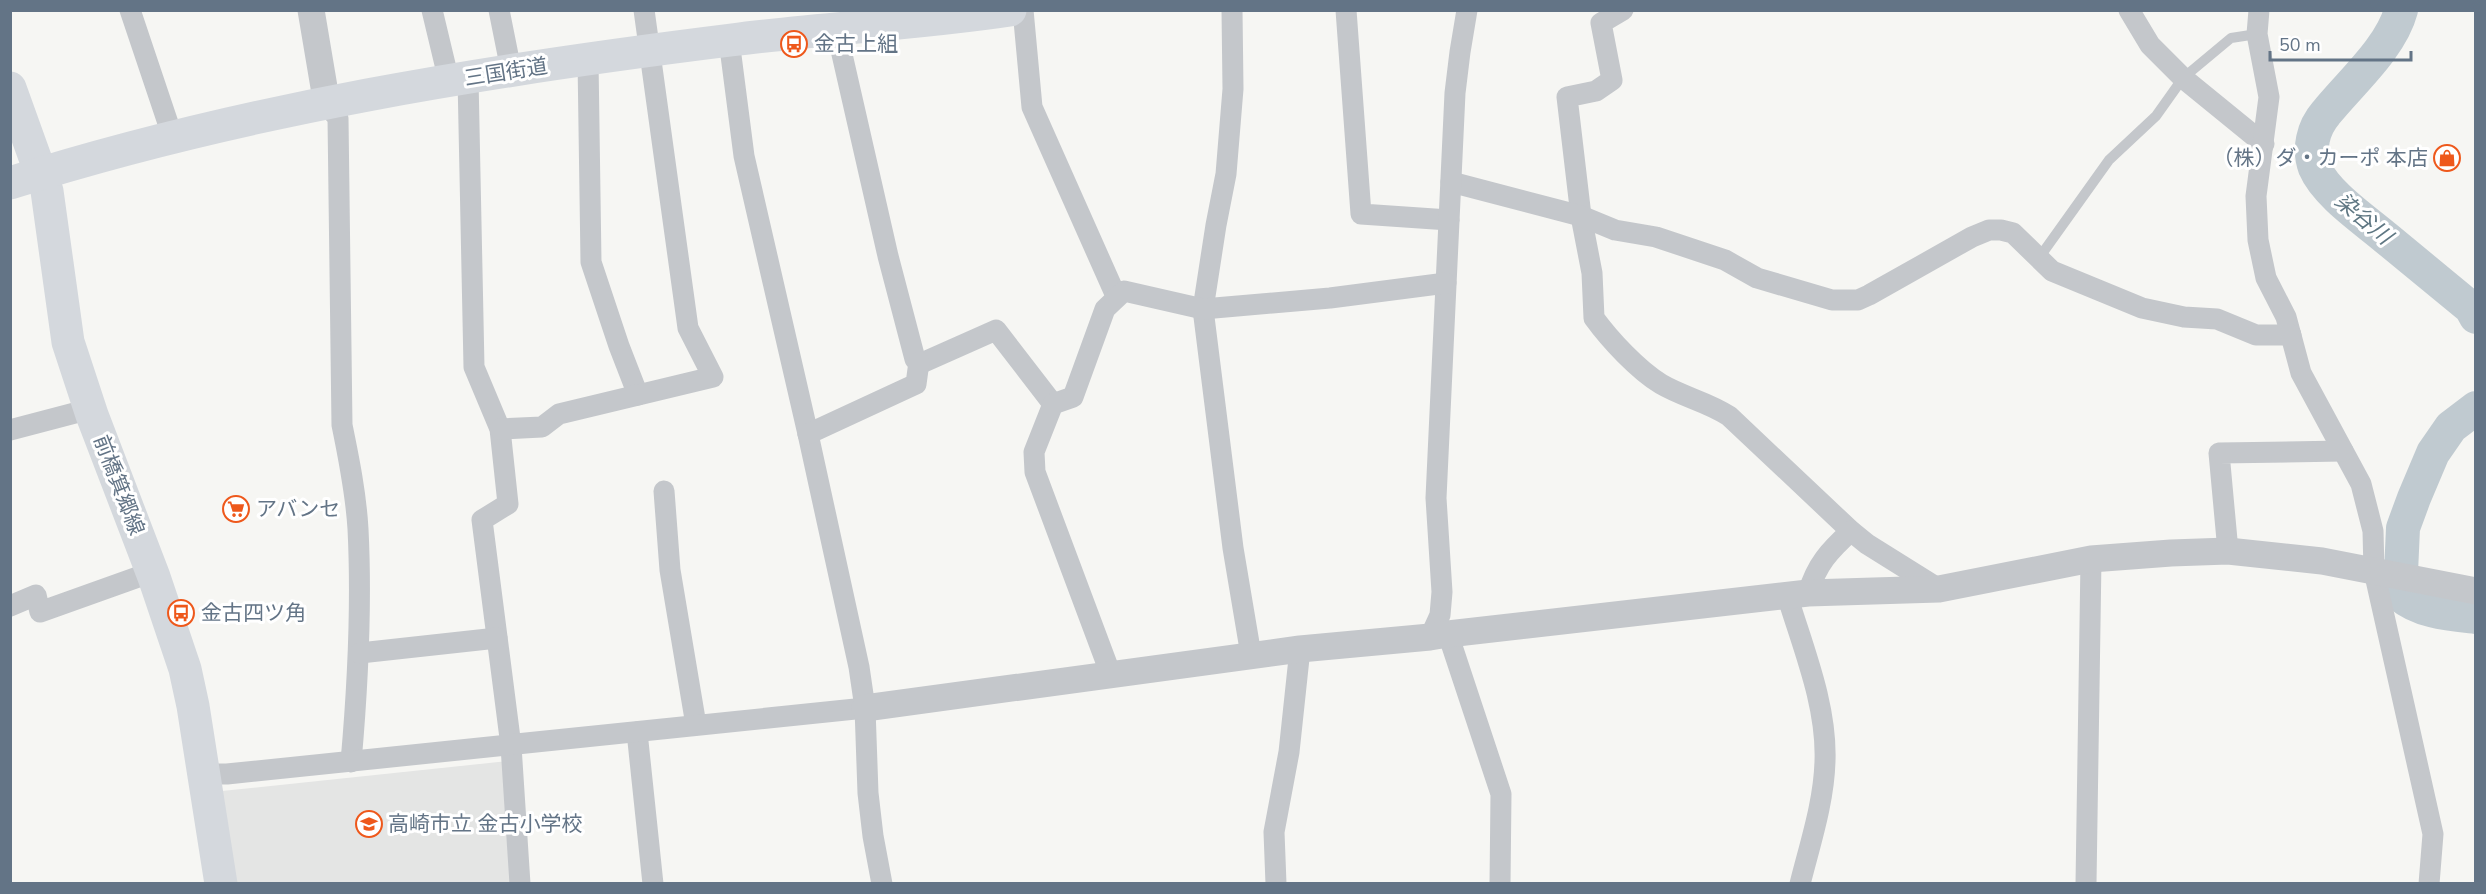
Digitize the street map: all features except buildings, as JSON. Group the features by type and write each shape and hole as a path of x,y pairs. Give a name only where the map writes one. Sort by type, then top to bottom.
{"main road":[{"name":"三国街道","path":"10,183 173,138 458,79 729,40 822,23 997,11"},
{"name":"前橋箕郷線","path":"10,88 47,191 68,342 90,409 152,572 185,669 221,884"}],"street":[{"path":"130,10 173,138"},
{"path":"311,10 327,105 338,118 342,425 358,527 360,653 351,762"},
{"path":"432,10 458,79 474,367 500,429 508,504 482,520 511,746 520,884"},
{"path":"499,10 511,70"},
{"path":"500,429 542,427 559,414 713,377 688,328 644,10"},
{"path":"1023,10 1032,107 1116,296"},
{"path":"1232,10 1233,89 1226,174 1203,309 1233,548 1251,655"},
{"path":"1346,10 1361,214 1449,220"},
{"path":"1467,10 1458,62 1436,498 1442,592 1439,635 1501,794 1500,884"},
{"path":"1623,10 1601,23 1612,80 1596,91 1567,97 1581,216 1592,273 1594,318 1649,376 1662,385 1717,408 1729,416 1851,531 1867,544 1939,589"},
{"path":"2129,10 2150,45 2183,78 2264,144"},
{"path":"2259,10 2258,34 2269,97 2256,196 2258,240 2266,278 2286,316 2301,373 2361,484 2373,531 2374,571 2433,834 2428,884"},
{"path":"822,23 915,359 924,362 996,330 1053,404"},
{"path":"729,40 744,156 844,597 865,708 868,793 882,884"},
{"path":"588,60 591,261 638,395"},
{"path":"1451,182 1581,216 1615,230 1656,237 1725,260 1757,278 1832,300 1858,300 1972,237 1989,230 2001,230 2013,233 2052,271 2142,308 2184,317 2217,319 2256,335 2291,335"},
{"path":"1111,675 1035,472 1034,452 1053,404 1073,397 1105,309 1116,296 1124,291 1203,309 1330,298 1446,283"},
{"path":"808,434 916,384 919,362"},
{"path":"10,430 90,409"},
{"path":"2228,551 2219,453 2343,451"},
{"path":"664,491 670,570 696,725"},
{"path":"1800,884 1823,789 1826,760 1823,727 1797,594 1828,551 1851,531"},
{"path":"204,774 227,774 351,762 865,708 1300,649 1797,594 1939,589 2091,559 2228,551 2322,561 2475,591"},
{"path":"2086,884 2091,559"},
{"path":"10,606 36,595 40,612 152,572"},
{"path":"360,653 497,638"},
{"path":"1276,884 1274,832 1289,752 1300,649"},
{"path":"637,732 653,884"}],"lane":[{"path":"2039,258 2109,160 2156,116 2183,78 2231,38 2258,34"}],"shaded area":[{"name":"高崎市立 金古小学校","path":"508,761 516,883 236,883 222,791"}],"waterway":[{"name":"染谷川","path":"2401,10 2396,24 2379,51 2318,125 2312,146 2313,161 2320,178 2337,197 2471,308 2476,317"},
{"name":"染谷川","path":"2476,408 2451,427 2433,453 2414,498 2403,528 2400,595 2426,609 2476,617"}],"place":[{"name":"金古上組","path":"794,44"},
{"name":"（株）ダ・カーポ 本店","path":"2447,158"},
{"name":"アバンセ","path":"236,509"},
{"name":"金古四ツ角","path":"181,613"},
{"name":"高崎市立 金古小学校","path":"369,824"}]}
